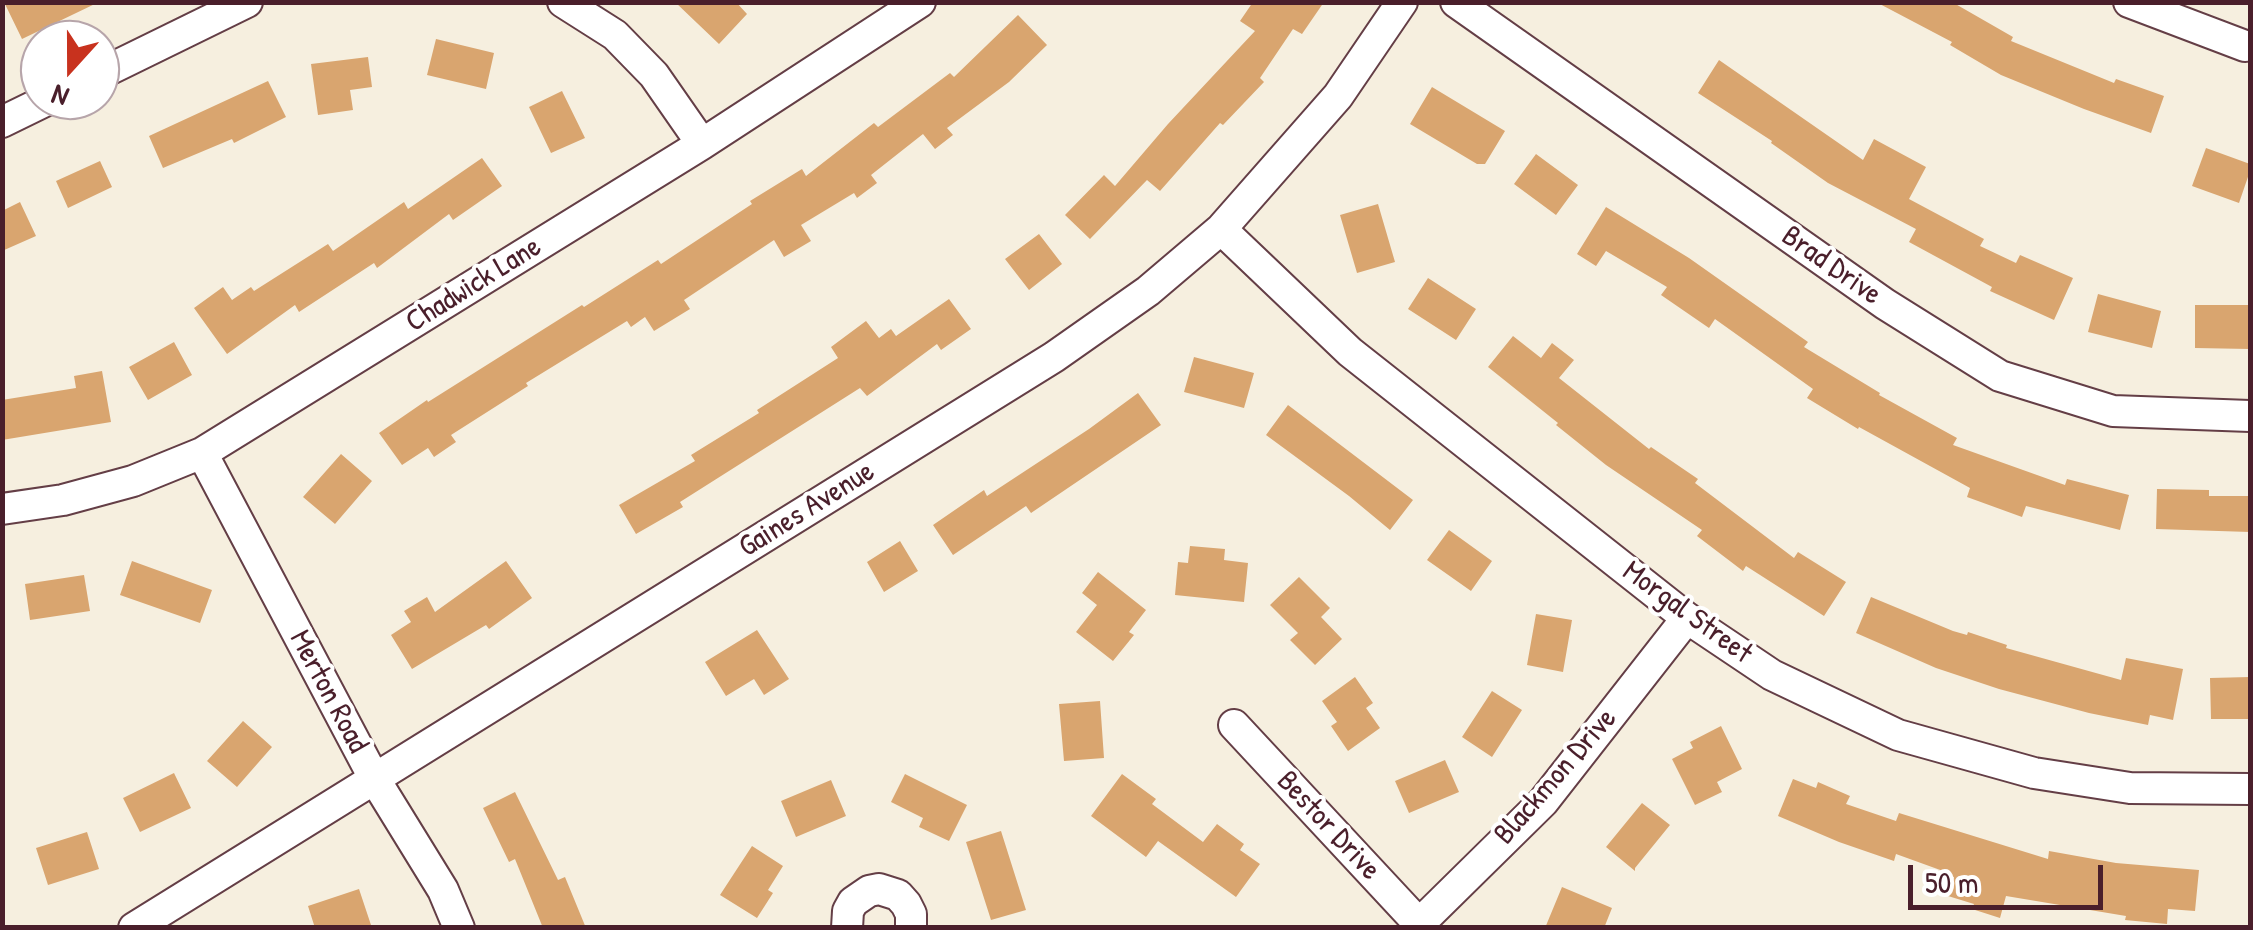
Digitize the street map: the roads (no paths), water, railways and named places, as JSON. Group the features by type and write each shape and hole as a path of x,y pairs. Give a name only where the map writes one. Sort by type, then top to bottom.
{"street":[{"path":"120,64 247,2"},
{"path":"563,2 615,35 654,75 702,144"},
{"name":"Chadwick Lane","path":"2,509 63,500 133,481 202,452 702,144 920,2"},
{"name":"Gaines Avenue","path":"134,928 1054,357 1148,291 1222,229 1338,96 1402,2"},
{"name":"Brad Drive","path":"1456,2 1884,304 2000,376 2113,411 2250,416"},
{"path":"2129,2 2245,46"},
{"name":"Morgal Street","path":"1222,229 1350,352 1687,618 1772,675 1898,735 2034,774 2130,788 2250,790"},
{"name":"Merton Road","path":"202,452 374,778 443,890 459,928"},
{"name":"Blackmon Drive","path":"1419,926 1543,802 1687,618"},
{"name":"Bestor Drive","path":"1234,726 1419,926"},
{"path":"847,928 852,902 869,890 898,895 911,914 911,928"}]}
